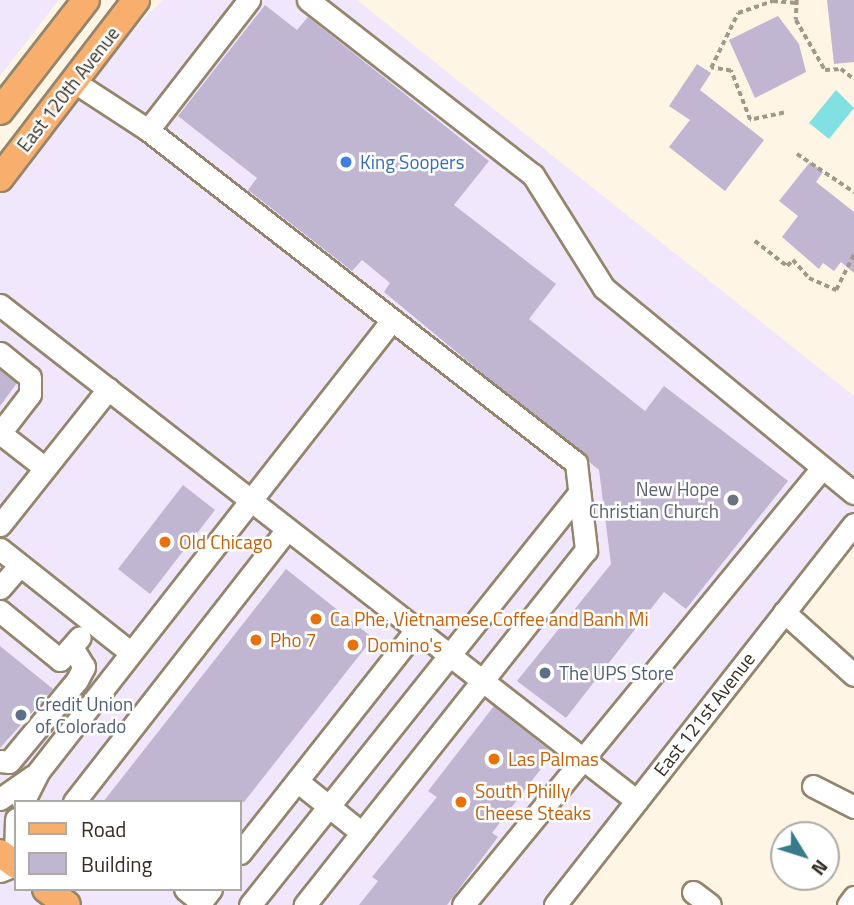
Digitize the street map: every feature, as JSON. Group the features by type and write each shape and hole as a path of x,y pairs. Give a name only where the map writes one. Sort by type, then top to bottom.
{"main road":[{"name":"East 120th Avenue","path":"0,111 86,0"},
{"name":"East 120th Avenue","path":"0,178 76,83 136,0"},
{"path":"0,853 14,864"},
{"path":"49,891 67,905"}],"street":[{"path":"148,130 249,0"},
{"path":"308,0 533,175 604,288 854,493"},
{"path":"76,83 148,130 576,463 586,550 305,905"},
{"path":"0,305 637,801"},
{"path":"24,800 38,772 392,320"},
{"path":"0,352 30,377 30,394 0,433 45,468"},
{"path":"0,525 7,503 45,468 107,389"},
{"path":"463,905 822,468"},
{"path":"250,905 579,493"},
{"name":"East 121st Avenue","path":"555,905 854,524"},
{"path":"76,800 287,529"},
{"path":"0,549 131,653"},
{"path":"0,588 20,565"},
{"path":"0,611 60,660 93,623"},
{"path":"784,612 854,675"},
{"path":"242,850 416,629"},
{"path":"0,761 9,762 77,680 84,667 72,647"},
{"path":"0,799 38,772"},
{"path":"297,780 362,833"},
{"path":"813,786 854,807"},
{"path":"187,891 201,902 209,891"},
{"path":"848,905 854,897"}],"path":[{"path":"784,113 750,120 731,71 711,68 738,13 773,1 797,2 796,20 825,70 841,69 854,79"},
{"path":"797,154 854,192"},
{"path":"755,241 788,266 793,260 810,278 836,289 854,254"}],"shaded area":[{"path":"0,0 59,0 0,76"},
{"path":"163,0 357,0 854,396 854,524 555,905 0,905 0,180 76,83"}],"water":[{"path":"836,90 854,108 829,139 809,123"}],"building":[{"path":"827,0 854,0 854,62 834,64"},
{"path":"265,5 297,30 308,17 489,161 454,205 556,284 529,319 645,411 664,386 788,481 686,609 664,592 566,718 517,681 611,564 599,470 384,292 390,283 362,260 352,271 248,190 257,178 178,116"},
{"path":"778,16 799,44 806,72 755,98 729,40"},
{"path":"697,64 711,73 700,90 764,140 725,191 669,147 690,120 669,106"},
{"path":"810,162 823,172 816,182 854,212 854,273 841,262 834,271 823,263 819,269 782,237 798,216 779,201"},
{"path":"0,370 17,383 0,406"},
{"path":"183,485 215,510 150,594 118,569"},
{"path":"286,569 373,638 244,802 105,800"},
{"name":"Credit Union of Colorado","path":"0,646 53,689 0,748"},
{"path":"494,706 553,753 492,833 498,837 447,905 359,905 378,881 372,877 437,797 428,791"}],"place":[{"name":"King Soopers","path":"346,162"},
{"name":"New Hope Christian Church","path":"733,500"},
{"name":"Old Chicago","path":"165,542"},
{"name":"Ca Phe, Vietnamese Coffee and Banh Mi","path":"316,619"},
{"name":"Pho 7","path":"256,640"},
{"name":"Domino's","path":"353,645"},
{"name":"The UPS Store","path":"545,673"},
{"name":"Credit Union of Colorado","path":"21,715"},
{"name":"Las Palmas","path":"494,759"},
{"name":"South Philly Cheese Steaks","path":"461,802"}]}
